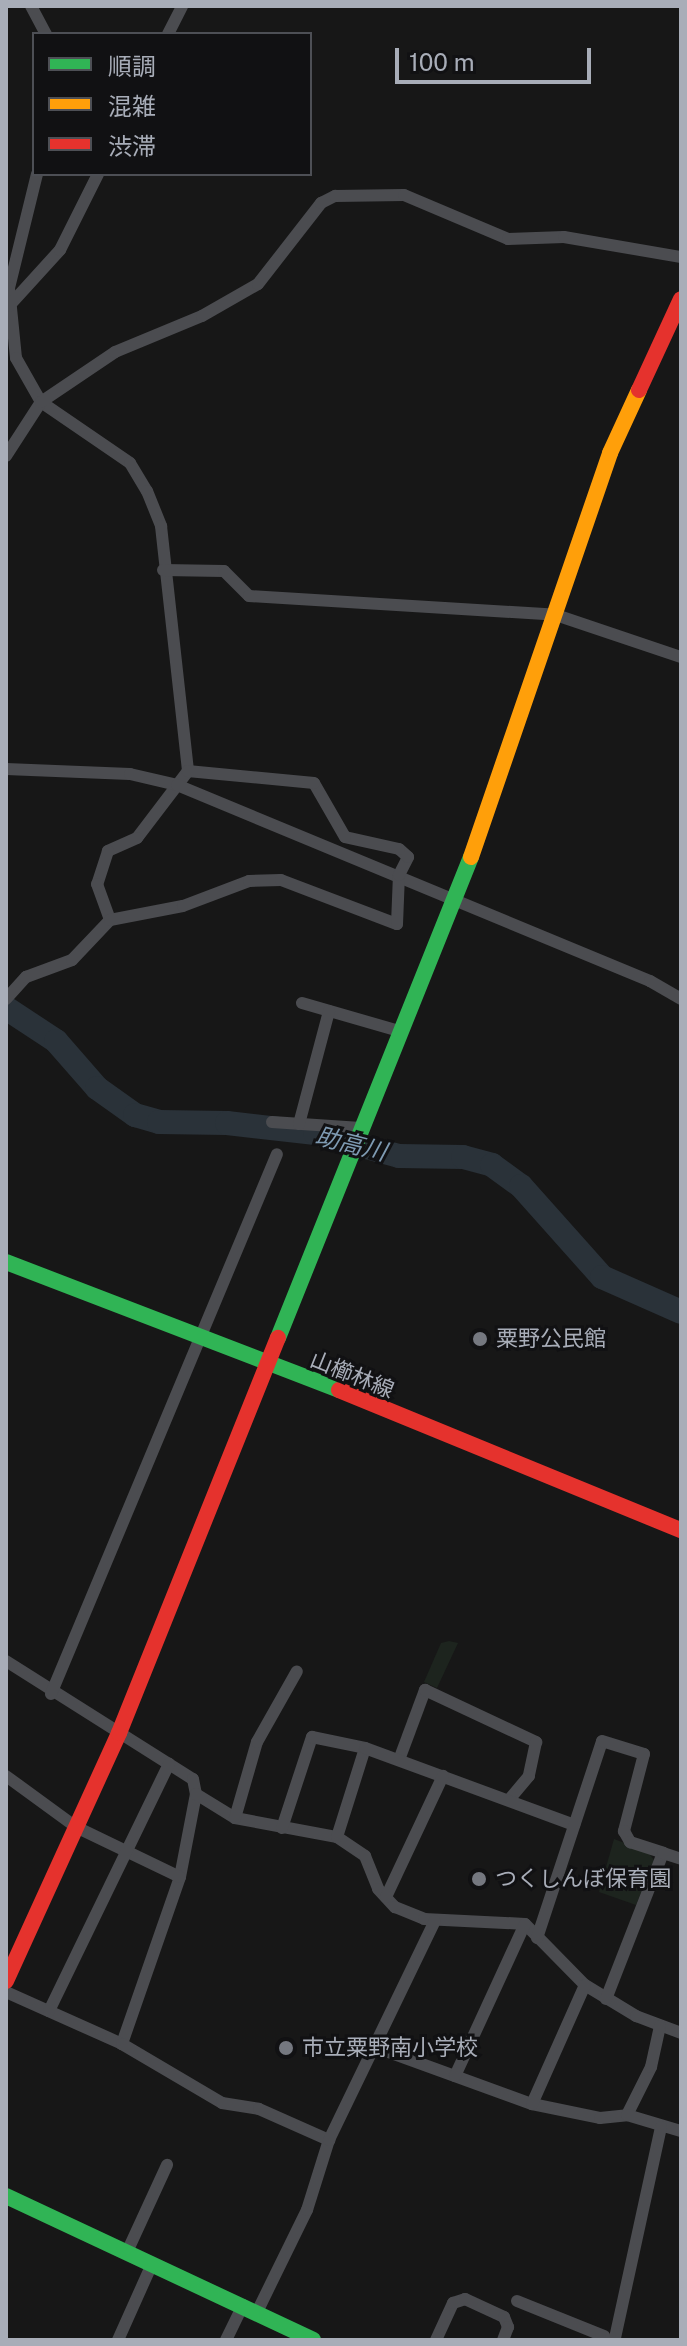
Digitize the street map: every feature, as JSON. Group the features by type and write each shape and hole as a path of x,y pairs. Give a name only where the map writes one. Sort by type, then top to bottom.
{"street":[{"path":"31,6 45,32"},
{"path":"169,32 182,6"},
{"path":"36,176 21,230 9,306 16,358 41,402 130,463 161,526 163,570 188,771 137,838 108,851 97,884 110,920"},
{"path":"9,306 60,250 97,176"},
{"path":"6,456 41,402 115,352 202,316 258,284 321,203 335,196 404,195 508,239 564,237 681,257"},
{"path":"8,1970 119,1733 452,903 556,615 610,453 681,299"},
{"path":"163,570 224,571 249,596 556,615 681,657"},
{"path":"6,769 130,774 177,785 399,875 452,903 650,981 681,999"},
{"path":"6,999 26,977 72,960 110,920 183,906 249,881 281,880 397,924 399,875 406,853 345,837 314,783 188,771"},
{"path":"302,1003 399,1031"},
{"path":"299,1124 329,1011"},
{"path":"272,1122 360,1131"},
{"path":"51,1694 277,1154"},
{"name":"山櫛林線","path":"6,1262 203,1335 267,1365 681,1530"},
{"path":"6,1661 51,1694 193,1779 196,1794 180,1877 122,2044"},
{"path":"235,1818 257,1742 297,1671"},
{"path":"399,1760 425,1690 536,1742 529,1776 509,1800"},
{"path":"282,1828 312,1737 365,1748 574,1825"},
{"path":"537,1938 602,1741 644,1754 624,1831 630,1842 681,1859"},
{"path":"337,1837 365,1748"},
{"path":"49,2011 169,1764"},
{"path":"6,1776 76,1827 180,1877"},
{"path":"386,1897 443,1776"},
{"path":"196,1794 235,1818 337,1837 365,1856 386,1897 395,1907 435,1921 525,1924 585,1985 606,1999 681,2033"},
{"path":"606,1999 663,1853"},
{"path":"226,2340 250,2309 307,2210 329,2140 435,1921"},
{"path":"455,2076 525,1924"},
{"path":"532,2104 585,1985"},
{"path":"6,1992 122,2044 222,2103 259,2109 329,2140"},
{"path":"627,2115 651,2067 660,2026"},
{"path":"375,2047 532,2104 600,2118 627,2115 681,2131"},
{"path":"517,2301 612,2339 661,2127"},
{"path":"127,2252 167,2165"},
{"path":"6,2196 313,2340"},
{"path":"118,2340 152,2264"},
{"path":"436,2340 453,2303 465,2299 504,2317 508,2327 503,2340"}],"shaded area":[{"path":"441,1643 458,1643 437,1688 424,1682"},
{"path":"614,1839 648,1852 654,1860 636,1905 599,1892"}],"waterway":[{"name":"助高川","path":"6,1008 56,1041 97,1088 135,1115 159,1122 227,1123 315,1133 399,1156 463,1157 492,1165 521,1186 602,1277 681,1312"}],"traffic: fast":[{"path":"278,1338 471,857"},
{"path":"6,1262 339,1390"},
{"path":"6,2196 313,2340"}],"traffic: slow":[{"path":"471,857 610,453 639,390"}],"traffic: jam":[{"path":"639,390 681,299"},
{"path":"6,1981 119,1733 278,1338"},
{"path":"339,1390 681,1530"}],"place":[{"name":"粟野公民館","path":"480,1339"},
{"name":"つくしんぼ保育園","path":"479,1879"},
{"name":"市立粟野南小学校","path":"286,2048"}]}
